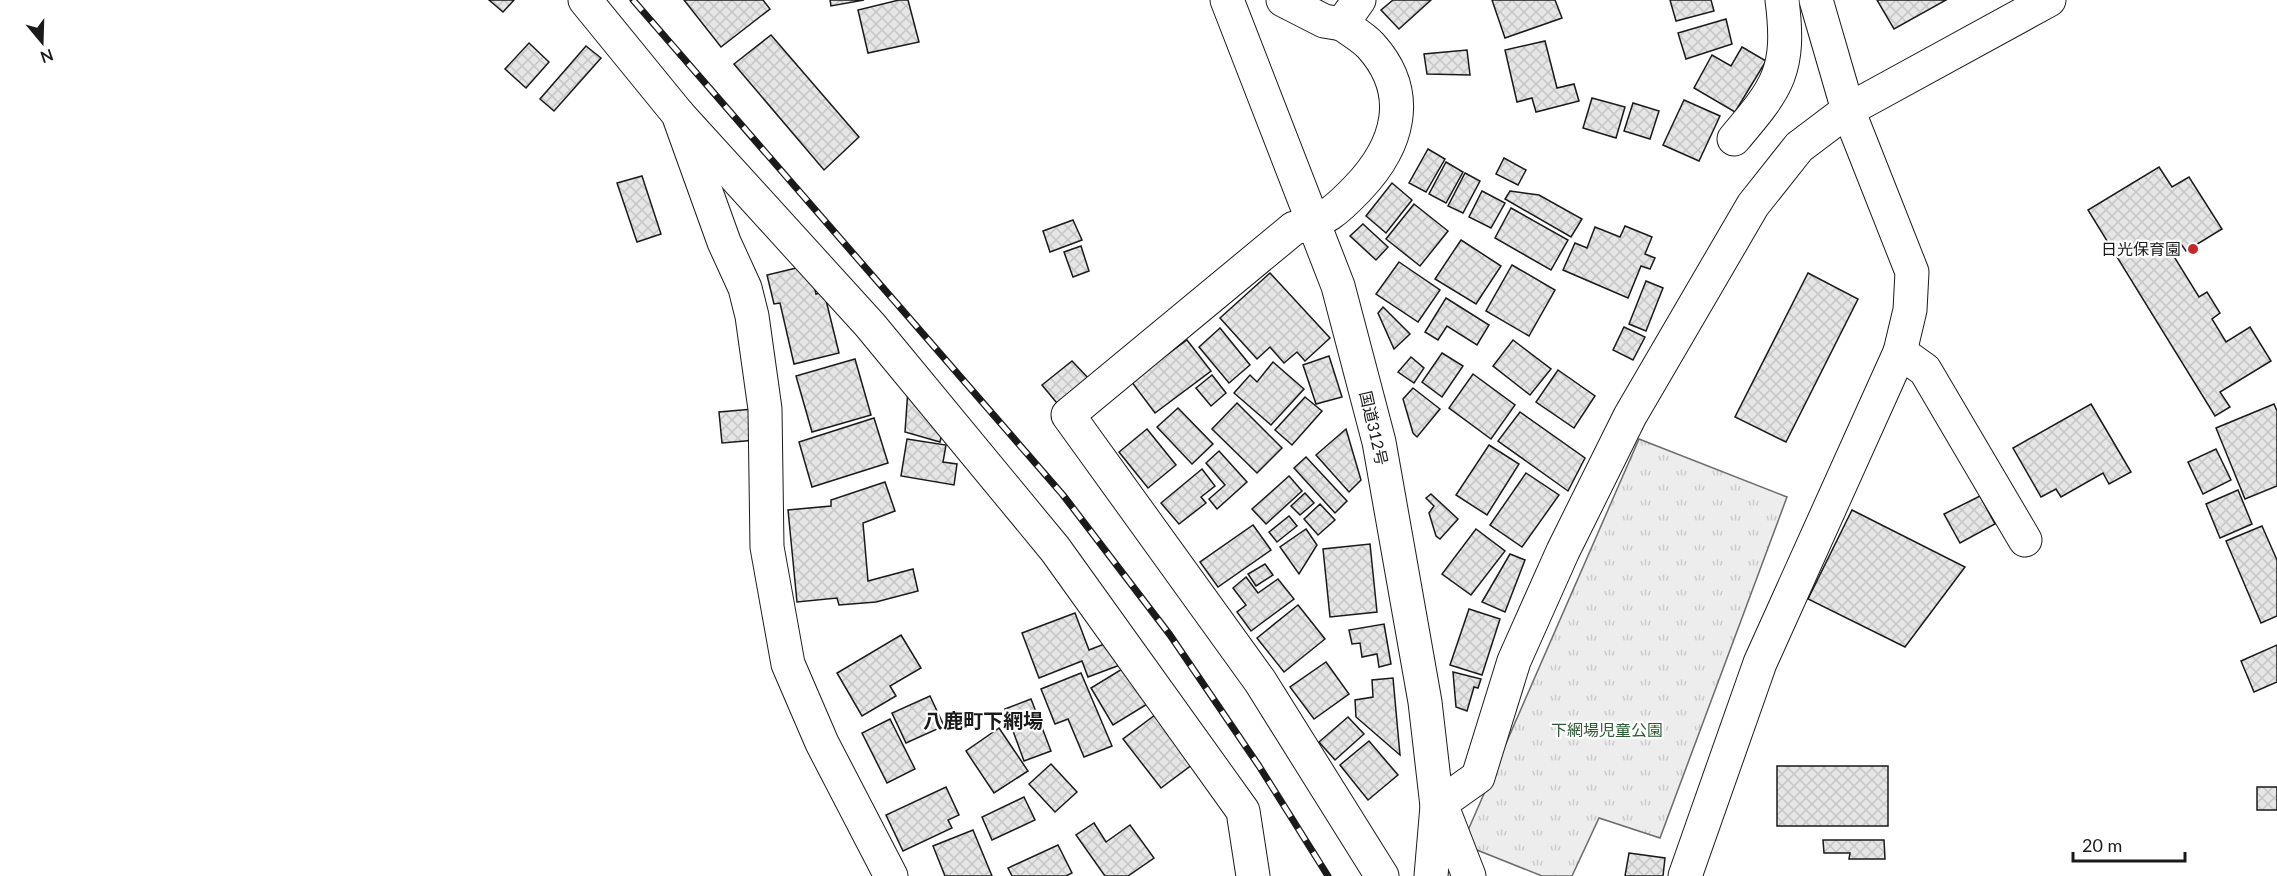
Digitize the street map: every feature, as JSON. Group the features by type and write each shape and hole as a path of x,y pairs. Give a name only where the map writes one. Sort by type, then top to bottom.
{"main road":[{"path":"585,0 678,114 870,325 1055,549 1243,811 1253,876"},
{"name":"国道312号","path":"1227,0 1338,286 1378,442 1425,702 1439,805 1431,876"},
{"path":"1283,0 1324,21 1350,12 1390,73 1398,108 1392,140 1375,170 1341,206 1314,225 1294,228 1068,415 1260,681 1382,876"},
{"path":"1734,139 1763,104 1783,66 1786,34 1782,0"},
{"path":"1685,876 1760,663 1900,352 1910,310 1912,272 1848,110 1816,0"},
{"path":"1469,876 1439,805 1478,777 1514,661 1563,551 1630,416 1753,205 1799,147 1848,110 2049,0"},
{"path":"678,114 724,242 745,288 752,316 765,409 767,547 788,664 822,743 891,876"},
{"path":"1900,352 1925,370 2025,540"}],"green space":[{"name":"下網場児童公園","path":"1639,439 1787,497 1660,838 1599,818 1572,876 1542,876 1462,844"}],"building":[{"path":"489,0 514,0 503,12"},
{"path":"684,0 763,0 770,9 721,47"},
{"path":"830,0 864,0 831,6"},
{"path":"908,0 919,42 868,53 858,10"},
{"path":"1393,0 1431,0 1399,29 1381,10"},
{"path":"1492,0 1555,0 1562,18 1505,38"},
{"path":"1670,0 1711,0 1714,11 1676,21"},
{"path":"1877,0 1946,0 1894,29"},
{"path":"1726,19 1732,44 1686,59 1678,33"},
{"path":"771,35 859,137 824,170 734,64"},
{"path":"1545,41 1557,88 1574,84 1579,101 1536,112 1532,98 1517,102 1505,50"},
{"path":"529,43 549,62 526,88 505,69"},
{"path":"586,46 601,58 554,111 540,99"},
{"path":"1742,47 1766,61 1735,112 1694,88 1712,55 1731,66"},
{"path":"1467,50 1470,75 1427,74 1424,54"},
{"path":"1592,98 1625,107 1616,138 1583,128"},
{"path":"1684,100 1720,116 1699,161 1663,145"},
{"path":"1633,103 1659,111 1650,139 1624,131"},
{"path":"1428,149 1445,159 1426,192 1409,183"},
{"path":"1504,158 1526,170 1518,185 1496,174"},
{"path":"1446,162 1463,172 1446,203 1429,194"},
{"path":"2159,167 2172,187 2189,177 2222,229 2186,251 2181,244 2170,250 2199,297 2207,292 2220,313 2212,319 2226,342 2250,327 2271,361 2220,392 2230,407 2215,416 2088,210"},
{"path":"1465,173 1480,181 1463,213 1448,206"},
{"path":"642,176 661,234 637,242 617,183"},
{"path":"1392,183 1412,200 1386,233 1366,216"},
{"path":"1482,191 1505,203 1491,228 1469,217"},
{"path":"1510,191 1539,195 1582,219 1571,237 1505,199"},
{"path":"1414,204 1448,231 1420,266 1386,239"},
{"path":"1511,208 1568,240 1551,270 1495,238"},
{"path":"1073,220 1082,240 1050,252 1043,231"},
{"path":"1363,224 1388,247 1376,260 1350,236"},
{"path":"1625,226 1652,237 1645,254 1655,258 1650,269 1641,266 1628,298 1563,270 1575,243 1587,248 1595,227 1620,237"},
{"path":"1461,240 1501,266 1476,304 1435,279"},
{"path":"1081,246 1089,271 1073,277 1064,252"},
{"path":"1399,262 1440,290 1418,322 1376,294"},
{"path":"809,265 816,294 824,292 839,353 794,364 780,303 774,304 767,275"},
{"path":"1512,265 1555,290 1529,336 1486,311"},
{"path":"1270,273 1330,338 1305,361 1297,352 1284,363 1270,347 1257,359 1220,318"},
{"path":"1808,273 1858,299 1786,442 1735,417"},
{"path":"1646,281 1663,288 1646,331 1629,324"},
{"path":"1446,298 1489,325 1477,345 1447,326 1438,340 1425,332"},
{"path":"1383,307 1410,334 1394,349 1378,313"},
{"path":"1624,327 1645,337 1633,360 1613,350"},
{"path":"1220,328 1250,365 1229,383 1199,347"},
{"path":"1187,340 1211,371 1155,413 1131,381"},
{"path":"1513,340 1551,369 1530,395 1493,366"},
{"path":"1442,353 1463,366 1442,397 1422,382"},
{"path":"1329,356 1342,397 1316,404 1303,365"},
{"path":"1411,357 1424,368 1414,383 1398,372"},
{"path":"855,359 871,415 812,432 796,376"},
{"path":"1072,361 1091,381 1061,408 1042,385"},
{"path":"1273,362 1304,389 1271,425 1234,393 1250,375 1257,382"},
{"path":"1558,370 1595,396 1574,428 1536,402"},
{"path":"1473,374 1515,405 1491,439 1449,408"},
{"path":"1212,375 1226,393 1211,406 1196,388"},
{"path":"1413,388 1440,409 1417,437 1413,433 1403,399"},
{"path":"908,389 944,425 940,442 905,432"},
{"path":"1305,397 1322,411 1292,445 1275,430"},
{"path":"1237,403 1282,448 1257,473 1212,429"},
{"path":"2091,404 2131,472 2109,484 2103,473 2061,497 2056,489 2041,497 2013,448"},
{"path":"2274,404 2277,411 2277,486 2245,499 2216,428"},
{"path":"1178,408 1213,444 1192,464 1157,427"},
{"path":"753,409 756,440 722,443 719,412"},
{"path":"1520,412 1585,458 1568,491 1498,441"},
{"path":"874,418 888,463 812,487 799,442"},
{"path":"1147,429 1176,465 1148,488 1119,452"},
{"path":"1346,429 1361,480 1349,492 1316,455"},
{"path":"907,439 946,445 943,462 957,464 954,485 901,476"},
{"path":"1489,445 1519,464 1487,515 1456,495"},
{"path":"2216,449 2231,480 2203,494 2188,462"},
{"path":"1219,451 1247,482 1217,509 1209,499 1225,485 1206,463"},
{"path":"1306,457 1347,501 1335,513 1294,468"},
{"path":"1202,469 1215,486 1201,497 1206,503 1179,524 1161,503"},
{"path":"1526,473 1559,495 1522,547 1490,525"},
{"path":"1289,476 1302,491 1266,524 1252,509"},
{"path":"885,482 895,511 863,523 868,581 913,569 918,591 876,602 839,605 837,598 797,602 788,510 831,506 831,500"},
{"path":"2238,490 2252,524 2220,538 2206,504"},
{"path":"1305,493 1314,503 1300,515 1291,506"},
{"path":"1431,494 1458,519 1440,539 1436,536 1429,513 1434,506 1426,498"},
{"path":"1980,496 1995,524 1960,543 1944,514"},
{"path":"1320,504 1335,520 1318,535 1304,519"},
{"path":"1852,510 1965,567 1905,647 1808,599"},
{"path":"1289,516 1297,526 1277,542 1269,532"},
{"path":"1253,525 1271,550 1218,587 1200,562"},
{"path":"2262,526 2277,560 2277,616 2261,623 2226,541"},
{"path":"1306,529 1317,545 1299,574 1280,547"},
{"path":"1476,529 1505,551 1471,595 1442,574"},
{"path":"1370,544 1377,612 1330,617 1323,549"},
{"path":"1510,554 1525,560 1505,612 1482,602"},
{"path":"1265,564 1273,575 1256,586 1248,574"},
{"path":"1246,577 1258,593 1278,579 1294,599 1251,631 1237,612 1246,605 1233,588"},
{"path":"1298,605 1325,639 1284,672 1257,638"},
{"path":"1469,609 1500,619 1482,675 1450,665"},
{"path":"1075,613 1089,650 1112,641 1120,665 1088,677 1082,661 1039,678 1022,633"},
{"path":"1384,624 1391,664 1379,667 1377,654 1362,657 1360,643 1352,644 1349,630"},
{"path":"901,635 921,668 890,686 896,696 862,716 837,673"},
{"path":"2277,645 2277,682 2254,692 2241,661"},
{"path":"1326,662 1349,694 1314,719 1290,687"},
{"path":"1127,666 1149,703 1113,725 1091,688"},
{"path":"1453,672 1481,679 1478,688 1474,687 1467,711 1456,707"},
{"path":"1081,673 1112,746 1084,757 1068,719 1055,724 1041,689"},
{"path":"1393,678 1400,755 1356,717 1355,700 1373,697 1372,680"},
{"path":"930,696 944,726 906,743 892,713"},
{"path":"1031,699 1051,751 1024,761 1005,709"},
{"path":"1155,715 1193,764 1161,788 1123,739"},
{"path":"1348,717 1364,734 1335,760 1319,742"},
{"path":"890,719 915,769 887,783 862,733"},
{"path":"999,728 1028,771 994,793 966,751"},
{"path":"1369,741 1398,775 1368,800 1340,765"},
{"path":"1051,764 1077,792 1055,812 1029,784"},
{"path":"1777,766 1888,766 1888,826 1777,826"},
{"path":"946,787 959,815 948,820 952,828 903,851 886,815"},
{"path":"2257,787 2277,787 2277,810 2257,810"},
{"path":"1024,797 1035,820 992,840 982,817"},
{"path":"1094,823 1106,842 1130,825 1154,858 1128,876 1105,876 1076,835"},
{"path":"973,830 992,876 945,876 933,846"},
{"path":"1823,840 1884,840 1885,859 1849,859 1850,853 1824,853"},
{"path":"1058,845 1072,873 1066,876 1012,876 1008,868"},
{"path":"1629,853 1665,858 1663,876 1625,876"}],"railway":[{"path":"633,0 1063,495 1170,635 1259,766 1328,876"}],"place":[{"name":"日光保育園","path":"2193,249"}],"district":[{"name":"八鹿町下網場","path":"983,721"}]}
